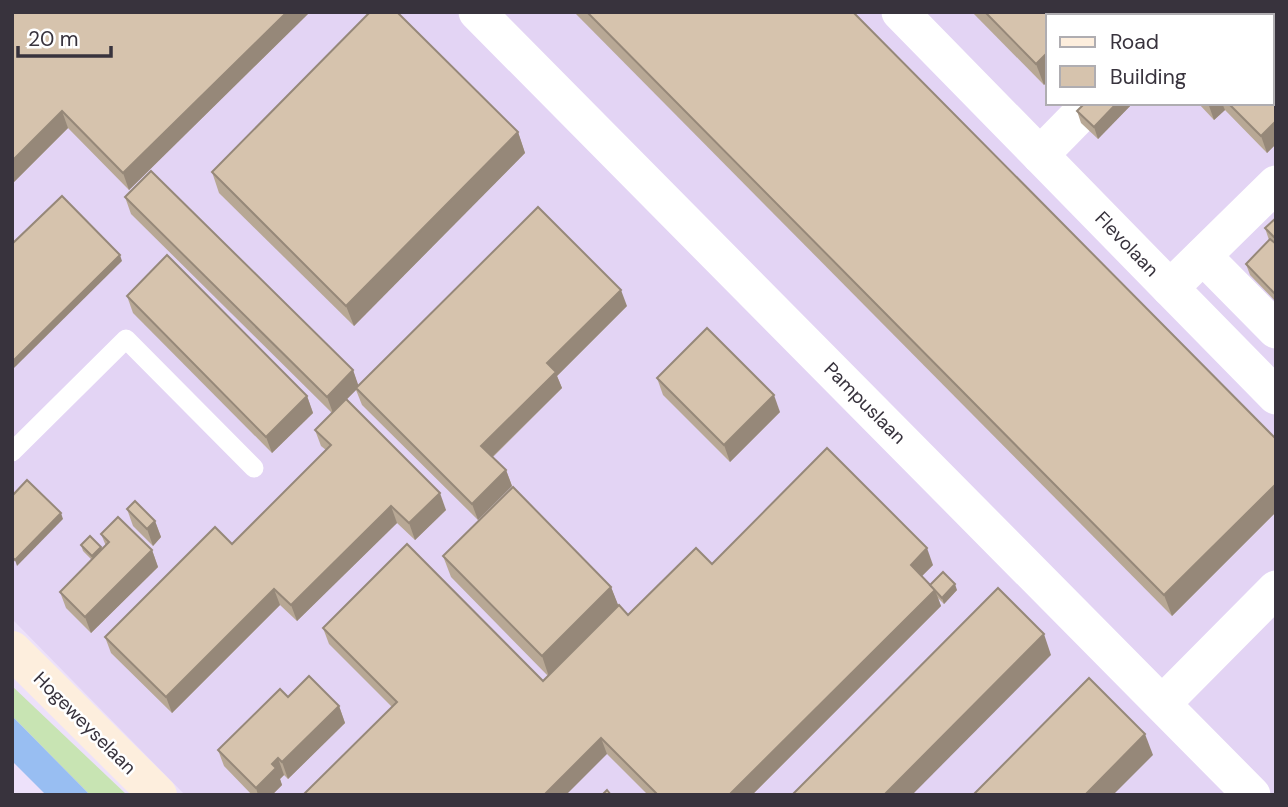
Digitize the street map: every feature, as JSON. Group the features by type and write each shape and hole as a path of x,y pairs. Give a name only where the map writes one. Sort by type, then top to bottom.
{"main road":[{"name":"Hogeweyselaan","path":"12,650 158,795"}],"street":[{"name":"Pampuslaan","path":"477,12 1252,795"},
{"name":"Flevolaan","path":"900,12 1170,288 1276,184"},
{"path":"1040,155 1089,105"},
{"path":"1203,256 1276,330"},
{"path":"1170,288 1276,396"},
{"path":"1163,703 1276,589"}],"lane":[{"path":"12,452 126,339 254,468"}],"shaded area":[{"path":"12,12 1276,12 1276,795 185,795 12,619"}],"green space":[{"path":"12,686 127,795 90,795 12,716"}],"water":[{"path":"12,716 90,795 46,795 12,761"}],"building":[{"path":"12,12 287,12 123,173 62,111 12,161"},
{"path":"370,12 397,12 518,132 346,306 212,172"},
{"path":"587,12 853,12 1276,439 1276,484 1164,595"},
{"path":"985,12 1088,12 1046,14 1046,54 1036,64"},
{"path":"1276,12 1276,121 1261,136 1230,105 1274,105 1274,14 1210,14"},
{"path":"1083,105 1115,105 1094,127 1077,111"},
{"path":"151,171 353,370 327,397 125,197"},
{"path":"62,196 120,255 12,362 12,244"},
{"path":"538,207 621,290 547,363 556,372 481,446 506,470 472,504 356,388"},
{"path":"1276,218 1276,239 1265,228"},
{"path":"1270,239 1276,244 1276,295 1246,264"},
{"path":"167,255 307,396 266,437 127,296"},
{"path":"707,328 774,395 724,445 657,378"},
{"path":"346,399 440,493 409,523 391,506 291,605 274,589 166,697 105,637 215,527 232,544 331,445 315,430"},
{"path":"827,448 927,548 911,565 935,590 729,795 658,795 601,738 544,795 303,795 397,702 323,628 407,544 543,681 619,605 628,615 696,548 712,564"},
{"path":"27,480 61,513 15,560 12,557 12,496"},
{"path":"513,487 611,587 542,656 443,556"},
{"path":"135,501 155,521 147,529 127,509"},
{"path":"118,517 152,550 85,617 60,592 109,542 101,534"},
{"path":"90,536 101,547 92,556 81,545"},
{"path":"943,572 955,584 942,598 930,585"},
{"path":"998,588 1044,634 884,795 792,795"},
{"path":"309,676 339,706 282,762 278,758 272,764 276,768 256,788 218,750 280,689 288,697"},
{"path":"1089,678 1145,734 1085,795 973,795"}]}
